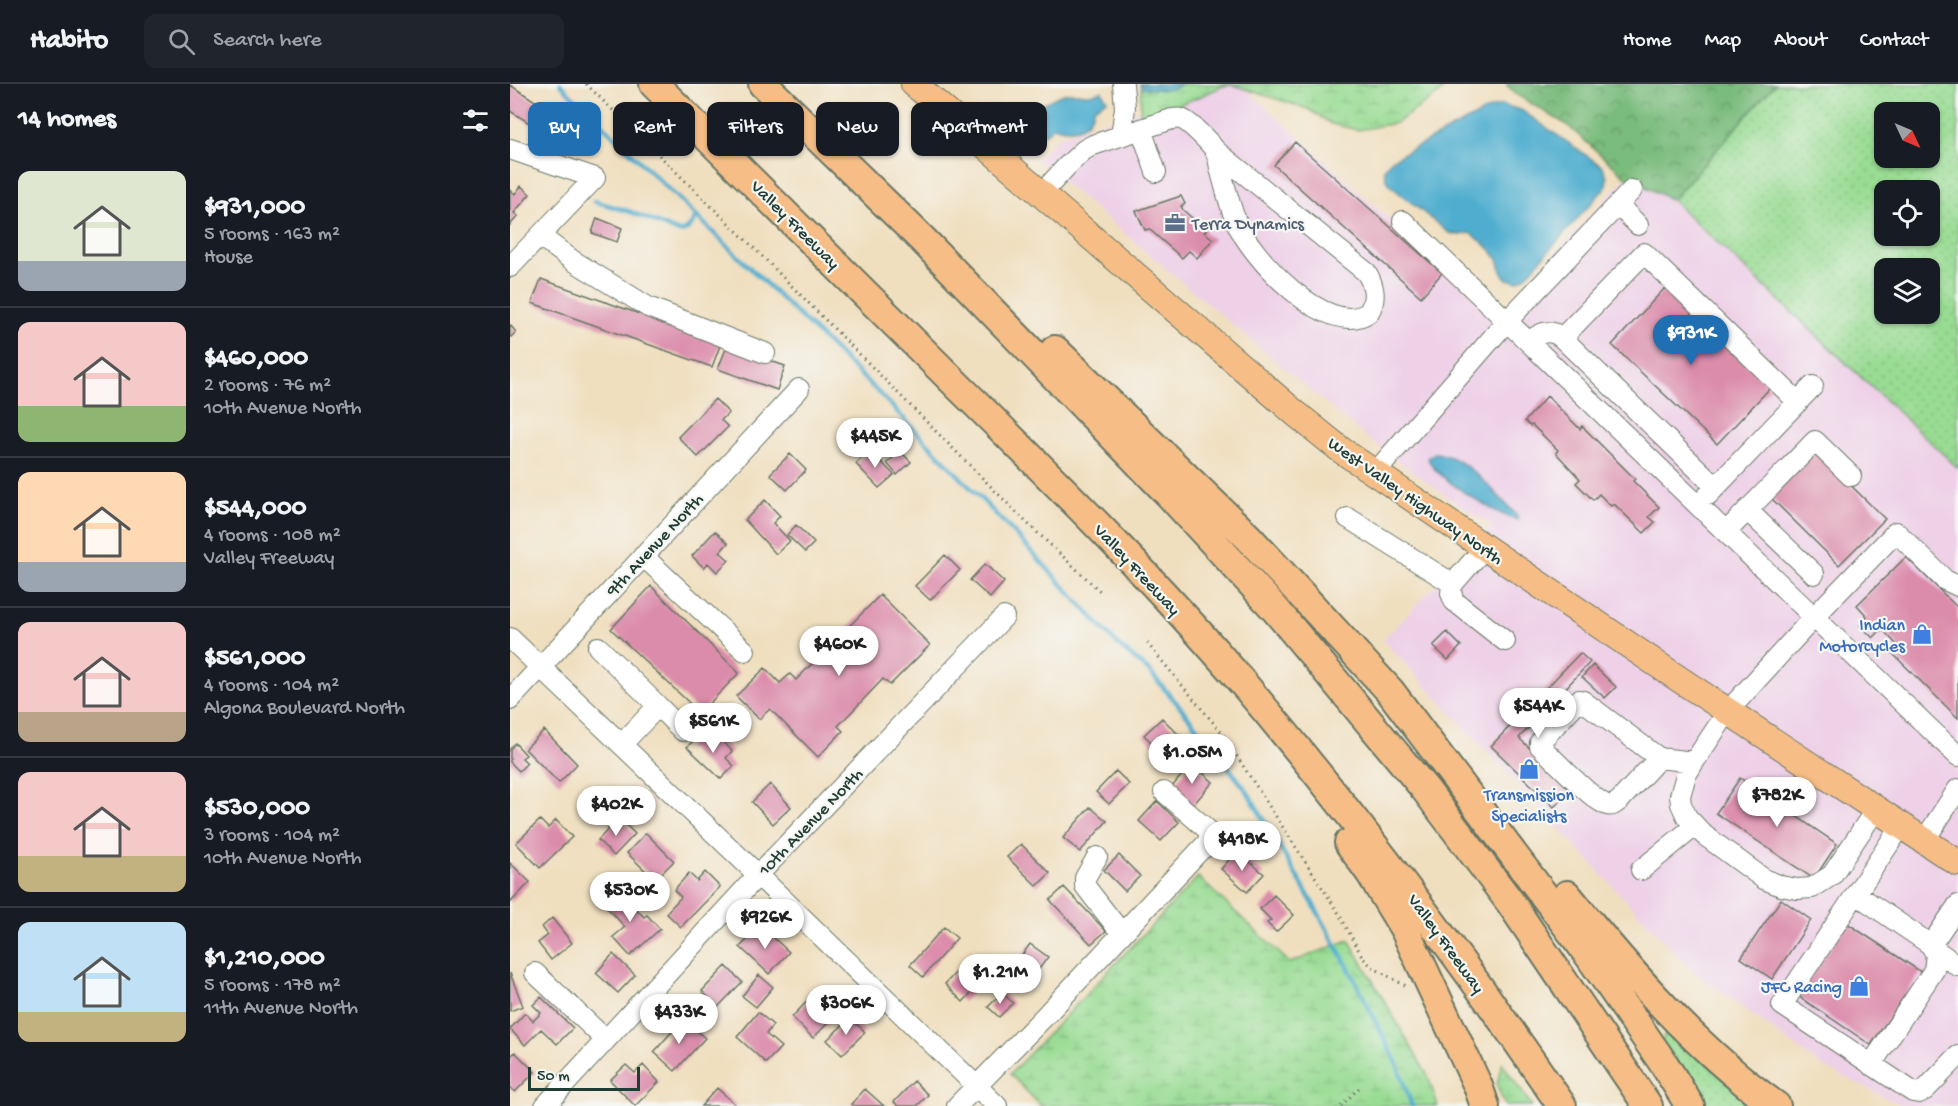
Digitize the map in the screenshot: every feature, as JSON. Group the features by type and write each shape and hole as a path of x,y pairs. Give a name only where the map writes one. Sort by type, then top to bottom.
{"highway":[{"name":"Valley Freeway","path":"654,84 1036,462 1170,603 1246,688 1376,848 1474,980 1562,1106"},
{"path":"763,84 923,240 1167,492 1275,609 1425,789 1510,902 1648,1106"},
{"path":"923,240 984,282 1249,538 1390,691 1420,718 1642,985 1730,1071 1776,1106"},
{"path":"1170,603 1282,750 1371,874 1405,930 1485,1106"},
{"path":"1390,691 1586,951 1690,1106"}],"main road":[{"name":"West Valley Highway North","path":"914,84 1295,413 1341,450 1958,863"}],"street":[{"path":"1121,136 1125,108 1123,84"},
{"path":"1042,193 1067,165 1093,145 1172,119 1181,119 1215,150 1366,272 1373,288 1373,304 1369,312 1351,318 1338,317 1324,312 1306,301 1268,268 1249,245 1236,220 1215,150"},
{"path":"1141,129 1156,172"},
{"path":"510,149 595,178 510,267"},
{"path":"1375,473 1507,321 1632,190"},
{"path":"1618,206 1638,225"},
{"path":"1403,221 1958,756"},
{"path":"540,236 572,260 648,307 765,353"},
{"path":"1562,338 1644,253 1797,402"},
{"path":"1529,342 1546,331 1562,338 1716,487"},
{"path":"1698,505 1813,386"},
{"name":"9th Avenue North","path":"510,700 799,389"},
{"path":"1726,532 1815,441 1851,476"},
{"path":"1747,510 1814,574"},
{"path":"1348,518 1454,584"},
{"path":"1876,809 1832,875 1805,889 1790,888 1764,879 1720,847 1695,826 1683,811 1680,796 1686,775 1728,711 1896,532 1945,580 1958,586"},
{"path":"1485,547 1454,584 1451,593 1454,601 1505,641"},
{"path":"643,556 745,651"},
{"name":"10th Avenue North","path":"545,1106 758,875 1004,617"},
{"path":"510,638 997,1106"},
{"path":"598,646 683,731"},
{"path":"1659,758 1620,800 1608,806 1587,791 1540,746 1540,741 1579,700 1659,758 1694,762"},
{"path":"622,744 658,706"},
{"path":"1924,841 1958,789"},
{"path":"957,1106 1204,846 1211,835 1209,831 1164,792"},
{"path":"1641,870 1695,826"},
{"path":"1901,826 1782,1005 1913,1092 1919,1093 1925,1090 1958,1056"},
{"path":"1097,857 1085,878 1084,886 1122,934"},
{"path":"1856,894 1958,966"},
{"path":"1933,947 1958,905"},
{"path":"1871,1065 1934,970 1936,955 1933,947"},
{"path":"535,973 606,1040"}],"path":[{"path":"586,84 758,252 1026,522 1102,593"},
{"path":"1147,642 1227,741 1338,912 1363,958 1372,967 1410,988"},
{"path":"1341,1106 1359,1087"}],"shaded area":[{"path":"1217,84 1240,84 1496,316 1626,177 1672,200 1958,468 1958,1106 1903,1106 1820,1065 1689,968 1383,640 1492,526 1446,496 1368,439 1036,159 1039,156 1047,156 1047,148 1058,137"}],"green space":[{"path":"1140,84 1448,84 1437,95 1396,123 1358,130 1332,124 1308,109 1233,85 1223,86 1140,120"},
{"path":"1506,84 1775,84 1672,200 1626,177 1567,125 1515,94"},
{"path":"1775,84 1958,84 1958,468 1672,200"},
{"path":"1198,877 1290,963 1349,940 1428,1076 1438,1106 1041,1106 1010,1074"},
{"path":"1668,1034 1758,1106 1704,1106 1662,1041"},
{"path":"1502,1063 1532,1106 1505,1106 1497,1085"}],"water":[{"path":"1140,84 1182,84 1172,89 1162,90 1141,88"},
{"path":"1102,91 1107,100 1094,108 1089,121 1074,129 1054,126 1047,132 1047,102 1064,94 1088,94"},
{"path":"1502,105 1521,110 1603,167 1607,177 1606,187 1526,276 1517,281 1504,276 1497,258 1478,239 1470,233 1460,235 1449,233 1392,187 1386,179 1384,169 1391,160 1493,107"},
{"path":"1435,453 1459,461 1470,469 1501,498 1518,517 1517,520 1482,503 1441,475 1428,458"}],"building":[{"path":"510,85 537,102 528,102 528,122 510,111"},
{"path":"1295,142 1442,273 1421,297 1274,165"},
{"path":"521,186 530,194 514,213 518,216 510,225 510,190 515,194"},
{"path":"1181,196 1185,204 1181,206 1183,210 1213,239 1197,258 1189,251 1182,258 1149,229 1145,230 1136,211"},
{"path":"597,218 622,228 617,242 592,233"},
{"path":"541,279 721,343 712,367 532,303"},
{"path":"1665,288 1771,387 1717,444 1612,345"},
{"path":"510,325 516,332 510,338"},
{"path":"727,346 785,366 777,390 718,369"},
{"path":"1547,396 1580,429 1582,426 1635,479 1633,481 1659,507 1649,517 1655,522 1644,533 1614,504 1611,506 1599,494 1593,500 1576,483 1580,479 1556,453 1558,450 1525,421"},
{"path":"715,399 729,413 721,420 728,427 698,457 678,437"},
{"path":"870,450 894,475 879,488 856,464"},
{"path":"1815,450 1885,519 1839,565 1769,496"},
{"path":"900,451 911,462 897,475 887,463"},
{"path":"790,454 806,470 787,490 770,474"},
{"path":"765,500 780,516 773,523 790,541 776,554 745,520"},
{"path":"796,525 814,543 805,552 787,535"},
{"path":"715,531 728,543 720,552 729,560 717,572 708,563 704,568 692,556"},
{"path":"945,555 960,570 930,600 915,586"},
{"name":"Indian Motorcycles","path":"1906,557 1958,608 1958,718 1892,653 1898,646 1882,629 1873,638 1860,625 1867,616 1857,605"},
{"path":"985,564 1004,582 990,598 970,580"},
{"path":"651,586 739,673 700,713 611,629"},
{"path":"880,595 930,645 890,685 883,679 838,726 843,731 818,757 770,709 759,719 736,696 765,668 780,683 790,674 796,680"},
{"path":"1447,632 1461,646 1448,660 1433,646"},
{"path":"1580,653 1590,662 1519,738 1572,789 1554,807 1491,746"},
{"path":"1593,665 1616,687 1605,698 1582,677"},
{"path":"1162,718 1184,740 1166,757 1144,735"},
{"path":"544,730 577,764 559,783 525,749"},
{"path":"701,733 709,741 716,735 732,751 726,758 734,766 721,779 687,747"},
{"path":"515,743 526,755 522,758 527,763 519,771 510,762 510,749"},
{"path":"1192,763 1213,782 1192,806 1171,788"},
{"path":"1116,771 1129,784 1109,804 1096,792"},
{"path":"1740,778 1837,844 1814,879 1716,813"},
{"path":"770,784 791,807 773,824 752,802"},
{"path":"1157,801 1179,822 1161,841 1139,821"},
{"path":"1090,807 1107,821 1080,852 1063,838"},
{"path":"619,818 635,834 614,856 598,840"},
{"path":"540,820 548,828 556,820 572,837 540,868 516,843"},
{"path":"646,833 674,861 655,880 627,853"},
{"path":"1021,844 1050,873 1037,886 1007,857"},
{"path":"1237,851 1264,874 1247,892 1221,869"},
{"path":"1119,855 1140,876 1125,891 1104,870"},
{"path":"510,863 530,882 510,903"},
{"path":"705,872 720,887 681,927 666,913 681,897 674,890 689,873 697,881"},
{"path":"1064,887 1106,931 1091,944 1050,900"},
{"path":"617,888 644,917 647,915 660,929 630,956 613,937 625,927 602,902"},
{"path":"1274,895 1294,915 1276,932 1267,923 1271,920 1260,909"},
{"path":"1781,899 1811,920 1772,979 1741,958"},
{"path":"552,918 572,943 551,960 538,943 548,935 542,927"},
{"path":"1847,923 1921,972 1871,1045 1798,996"},
{"path":"761,926 789,952 769,974 740,947"},
{"path":"944,927 957,938 923,977 910,965"},
{"path":"1030,944 1048,957 1034,976 1025,970 1018,980 1009,973"},
{"path":"613,954 635,975 618,993 596,973"},
{"path":"726,966 742,982 718,1007 702,991"},
{"path":"961,967 979,985 963,1002 945,984"},
{"path":"510,973 523,1006 510,1011"},
{"path":"759,975 773,987 756,1007 742,996"},
{"path":"821,987 843,1008 813,1038 792,1017"},
{"path":"1002,993 1013,1003 999,1017 988,1007"},
{"path":"541,997 573,1028 557,1044 541,1029 525,1045 510,1029 525,1013 533,1021 541,1013 533,1005"},
{"path":"758,1012 773,1025 766,1034 781,1047 766,1063 737,1037"},
{"path":"850,1018 865,1032 842,1055 827,1040"},
{"path":"683,1019 705,1038 675,1071 654,1052"},
{"path":"515,1052 535,1072 515,1092 510,1087 510,1057"},
{"path":"626,1065 635,1073 643,1065 659,1082 635,1106 610,1080"},
{"path":"914,1081 928,1095 917,1106 898,1106 894,1102"},
{"path":"717,1088 737,1106 701,1106"},
{"path":"865,1089 884,1106 854,1106 851,1104"}],"waterway":[{"path":"560,84 881,395 1119,646 1148,670 1182,709 1247,791 1312,902 1353,976 1397,1064 1412,1106"},
{"path":"594,201 631,212 679,232 688,229 697,216"}],"place":[{"name":"Terra Dynamics","path":"1175,223"},
{"name":"Indian Motorcycles","path":"1922,634"},
{"name":"Transmission Specialists","path":"1529,769"},
{"name":"JFC Racing","path":"1859,986"}]}
